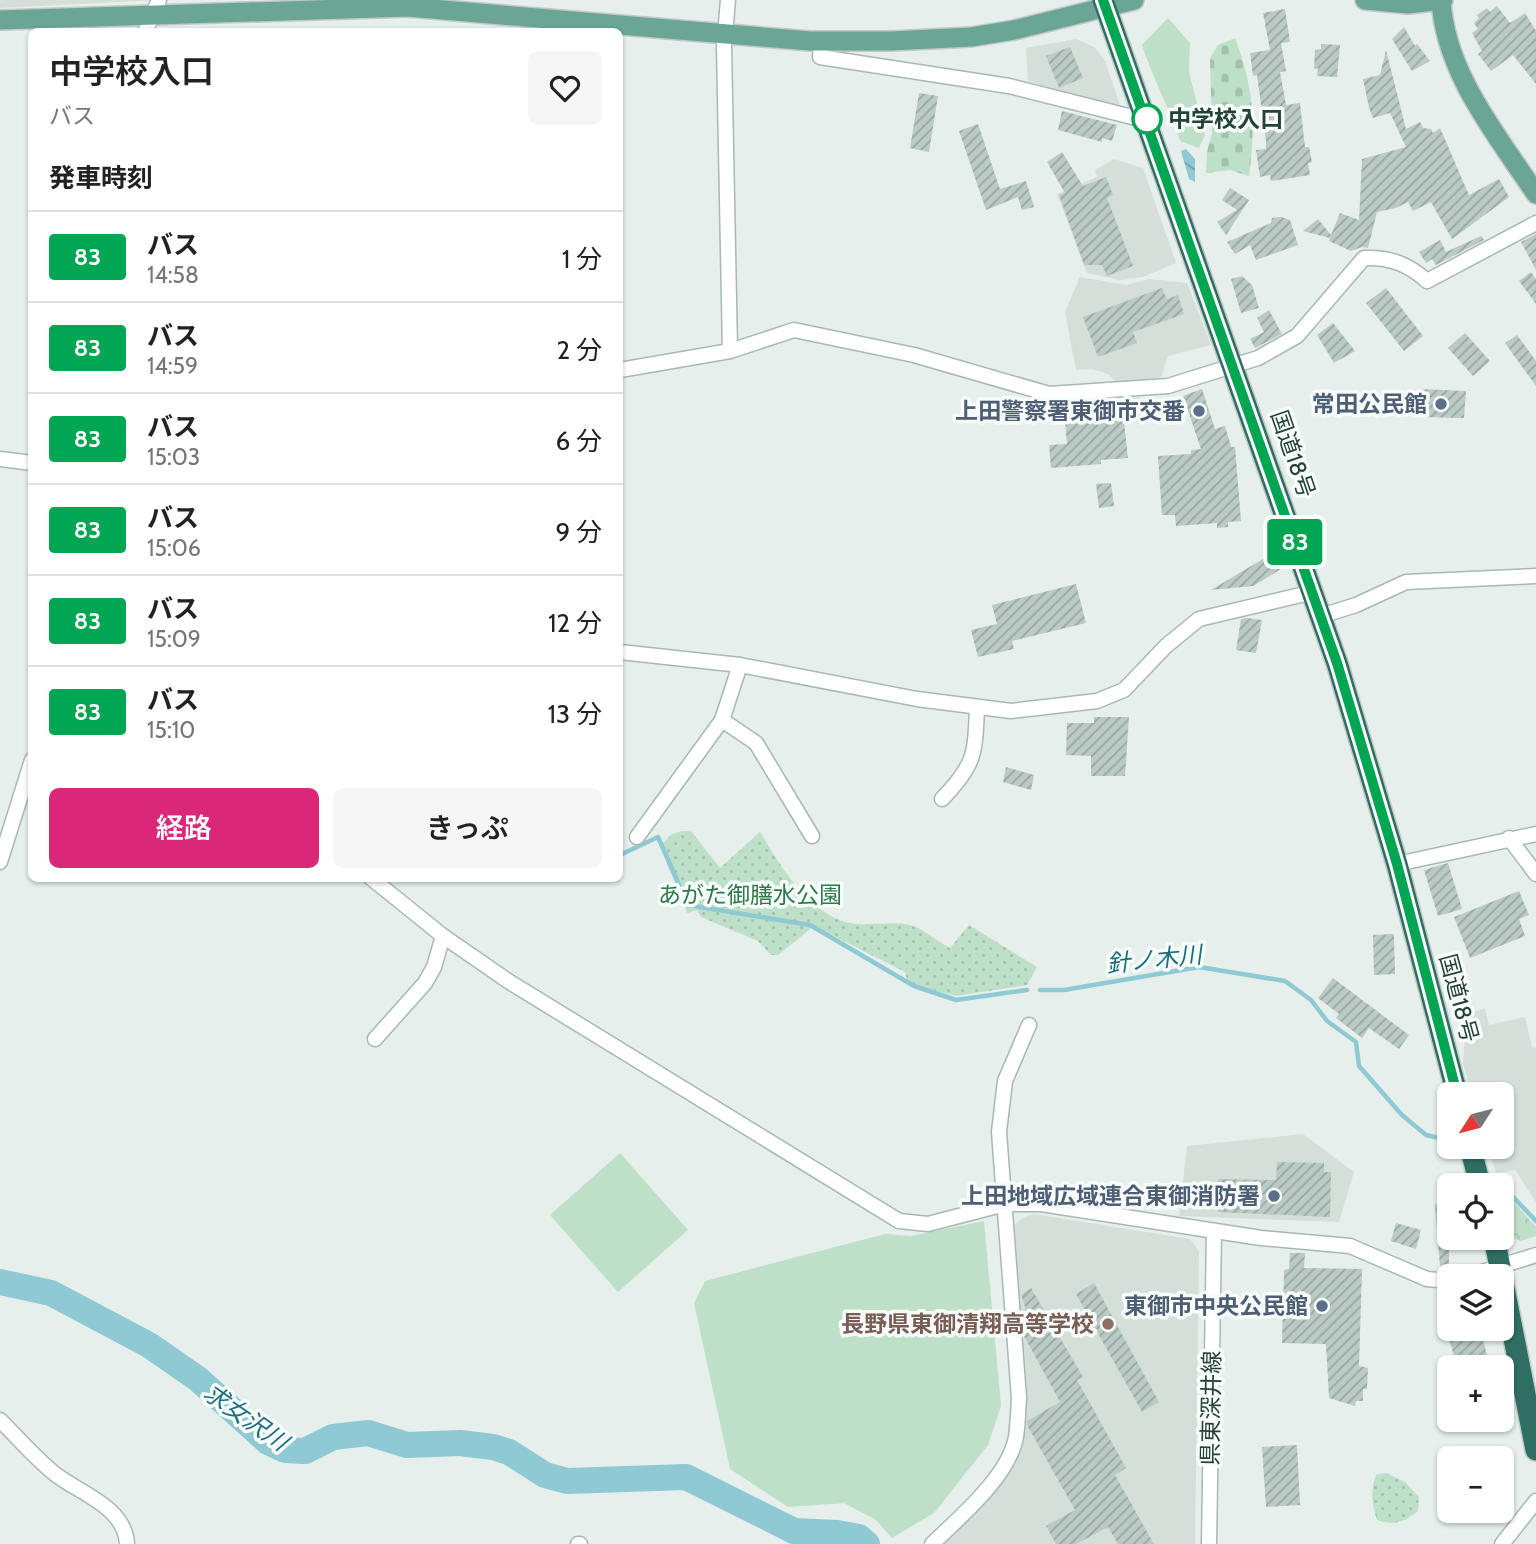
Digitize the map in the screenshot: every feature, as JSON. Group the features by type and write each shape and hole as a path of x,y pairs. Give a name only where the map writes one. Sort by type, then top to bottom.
{"highway":[{"name":"国道18号","path":"1105,4 1321,616 1397,864 1454,1082"},
{"path":"1514,1332 1536,1450"}],"main road":[{"path":"0,20 408,7 822,39 891,41 1002,33 1105,4 1134,0"},
{"path":"1365,0 1408,4 1442,0 1447,39 1465,85 1536,194"}],"street":[{"path":"728,0 724,46 730,351"},
{"path":"822,39 820,57 1009,86 1148,121"},
{"path":"891,41 891,67"},
{"path":"623,369 730,351 794,330 914,355 1049,394 1168,386 1258,358 1297,336 1364,258 1380,257 1404,264 1427,281 1536,223"},
{"path":"0,459 28,462"},
{"path":"1321,616 1356,606 1406,582 1536,576"},
{"path":"623,653 740,665 917,699 1011,711 1097,702 1124,690 1166,646 1199,619 1312,592"},
{"path":"637,837 722,720 740,665"},
{"path":"942,799 963,777 975,751 977,707"},
{"path":"722,720 756,743 812,836"},
{"path":"1,852 28,772"},
{"path":"1397,864 1536,834"},
{"path":"1509,838 1536,874"},
{"path":"376,882 443,936 565,1016 899,1221 928,1224 1005,1204 1041,1204 1214,1231 1350,1246 1427,1279 1437,1280"},
{"path":"375,1039 425,983 434,967 443,936"},
{"path":"932,1544 969,1509 1008,1462 1016,1438 1019,1398 999,1132 1005,1082 1029,1025"},
{"name":"県東深井線","path":"1209,1544 1214,1231"},
{"path":"1510,1264 1536,1255"},
{"path":"0,1420 55,1474 108,1508 127,1531 127,1544"},
{"path":"1502,1544 1536,1501"}],"shaded area":[{"path":"0,0 159,0 0,8"},
{"path":"1076,39 1094,47 1105,61 1120,105 1115,108 1028,81 1026,48"},
{"path":"1114,159 1143,168 1176,263 1143,277 1119,280 1087,273 1057,194 1097,177 1095,170"},
{"path":"1080,277 1126,285 1149,279 1187,283 1211,345 1168,356 1161,377 1118,384 1108,374 1092,369 1076,370 1065,312"},
{"path":"1485,1008 1489,1025 1525,1017 1532,1047 1536,1048 1536,1202 1515,1170 1496,1173 1492,1159 1514,1159 1514,1082 1468,1082 1463,1064 1467,1014"},
{"path":"1303,1134 1354,1172 1339,1222 1179,1216 1187,1146"},
{"name":"長野県東御清翔高等学校","path":"1034,1214 1190,1239 1199,1251 1195,1544 932,1544 1008,1462 1019,1398 1014,1225 1024,1217"}],"green space":[{"path":"1168,18 1190,43 1189,72 1205,135 1199,148 1180,141 1142,45"},
{"path":"1235,38 1246,73 1252,106 1249,176 1230,170 1206,173 1207,151 1212,133 1210,58 1218,45"},
{"name":"あがた御膳水公園","path":"691,831 720,868 760,832 794,884 829,915 850,923 896,923 913,926 950,948 969,925 1037,967 1027,985 956,996 908,984 905,972 814,926 778,955 771,955 758,941 701,917 697,910 687,913 660,846 672,834"},
{"path":"620,1153 688,1230 618,1292 550,1215"},
{"path":"1514,1202 1536,1227 1536,1236 1521,1241 1514,1238"},
{"path":"984,1221 1001,1406 988,1445 934,1513 892,1538 876,1520 844,1503 788,1507 730,1469 694,1303 705,1281 885,1234 911,1236"},
{"path":"1386,1473 1405,1482 1419,1497 1418,1511 1399,1522 1377,1520 1375,1515 1372,1498 1374,1480 1376,1475"}],"water":[{"path":"1186,149 1195,159 1195,182 1189,179 1181,151"}],"building":[{"path":"1497,6 1510,23 1525,13 1536,31 1536,84 1513,55 1491,71 1478,54 1482,51 1472,33 1478,29 1474,23 1479,18 1477,15 1487,8 1490,12"},
{"path":"1285,9 1290,42 1281,43 1286,71 1280,72 1286,105 1300,103 1305,147 1309,147 1312,162 1308,163 1310,175 1271,181 1270,175 1260,177 1256,150 1266,149 1266,141 1257,75 1253,76 1250,53 1270,50 1263,13"},
{"path":"1404,27 1415,46 1417,44 1430,61 1412,71 1392,39"},
{"path":"1321,44 1340,45 1337,77 1317,76 1318,68 1314,69 1315,50 1321,49"},
{"path":"1070,47 1083,78 1059,88 1046,56"},
{"path":"1386,50 1406,129 1420,122 1423,128 1431,129 1433,133 1440,128 1469,195 1499,179 1509,197 1452,239 1431,202 1413,211 1408,202 1377,212 1368,248 1351,251 1329,241 1330,238 1303,231 1318,219 1331,235 1340,213 1359,220 1362,159 1406,147 1390,113 1373,118 1363,79 1380,75"},
{"path":"919,93 938,96 929,152 910,148"},
{"path":"1062,111 1117,125 1112,141 1102,138 1102,142 1058,130"},
{"path":"978,124 1000,189 1026,181 1034,207 1022,210 1018,197 986,210 959,131"},
{"path":"1062,152 1083,186 1106,177 1113,195 1107,198 1133,266 1107,276 1102,265 1084,265 1059,195 1065,193 1047,162"},
{"path":"1230,188 1249,200 1226,235 1217,222 1237,210 1222,200"},
{"path":"1272,218 1290,220 1298,245 1256,260 1250,245 1235,254 1227,242 1271,223"},
{"path":"1536,234 1536,270 1521,242"},
{"path":"1481,236 1484,240 1436,265 1432,259 1426,263 1419,252 1440,240 1446,252"},
{"path":"1531,272 1536,279 1536,304 1519,281"},
{"path":"1242,276 1252,285 1259,308 1241,313 1231,279"},
{"path":"1162,288 1167,299 1178,295 1184,314 1133,332 1137,343 1098,357 1083,317"},
{"path":"1386,288 1423,336 1404,351 1366,303"},
{"path":"1269,310 1282,334 1255,348 1250,339 1264,332 1257,318"},
{"path":"1333,323 1355,351 1334,363 1317,335"},
{"path":"1465,333 1490,361 1473,376 1448,348"},
{"path":"1517,335 1536,361 1536,386 1505,343"},
{"path":"1202,389 1215,429 1225,426 1231,447 1235,447 1241,521 1228,522 1228,527 1217,528 1217,523 1176,526 1175,515 1162,515 1158,456 1191,454 1191,450 1201,449 1183,396"},
{"name":"常田公民館","path":"1419,389 1466,391 1464,418 1417,417"},
{"path":"1140,398 1143,420 1124,422 1128,458 1101,460 1101,464 1051,468 1049,445 1067,444 1064,409 1092,408 1092,401"},
{"path":"1111,483 1114,506 1099,508 1096,484"},
{"path":"1276,551 1286,566 1253,586 1211,590"},
{"path":"1076,584 1086,623 1012,641 1014,649 978,657 971,630 997,624 992,605"},
{"path":"1241,619 1262,620 1256,653 1236,650"},
{"path":"1094,717 1129,717 1125,776 1091,776 1091,756 1066,755 1067,723 1094,723"},
{"path":"1006,767 1034,775 1031,790 1003,782"},
{"path":"1448,863 1462,909 1438,916 1424,870"},
{"path":"1519,891 1529,915 1519,919 1525,936 1470,958 1454,917"},
{"path":"1394,934 1395,974 1374,975 1373,935"},
{"path":"1333,978 1409,1035 1399,1049 1369,1028 1362,1038 1336,1018 1339,1014 1318,998"},
{"name":"上田地域広域連合東御消防署","path":"1277,1162 1324,1163 1324,1172 1331,1172 1330,1217 1218,1212 1218,1179 1276,1180"},
{"path":"1396,1223 1421,1230 1416,1249 1391,1241"},
{"path":"1439,1250 1449,1250 1449,1264 1440,1264"},
{"name":"東御市中央公民館","path":"1290,1253 1305,1253 1304,1268 1362,1269 1359,1366 1368,1368 1367,1389 1363,1389 1363,1401 1356,1401 1355,1406 1329,1398 1326,1344 1282,1343 1284,1270 1289,1269"},
{"path":"1094,1283 1159,1402 1142,1412 1076,1294"},
{"path":"1031,1288 1083,1377 1077,1380 1126,1468 1115,1475 1154,1544 1118,1544 1108,1527 1076,1544 1056,1544 1046,1526 1075,1510 1027,1425 1027,1421 1060,1402 1024,1336 1026,1323 1022,1311 1026,1309 1021,1295"},
{"path":"1450,1341 1483,1341 1487,1355 1454,1355"},
{"path":"1297,1445 1300,1505 1266,1507 1262,1447"}],"waterway":[{"name":"針ノ木川","path":"623,854 658,837 688,905 810,925 914,986 956,1000 1027,990"},
{"name":"針ノ木川","path":"1040,990 1064,990 1199,967 1285,981 1311,1000 1327,1021 1356,1042 1359,1066 1402,1115 1426,1135 1437,1137"},
{"name":"針ノ木川","path":"1514,1198 1536,1221"},
{"name":"求女沢川","path":"0,1282 51,1293 149,1345 198,1379 268,1442 285,1450 305,1451 333,1437 368,1433 407,1445 460,1443 493,1447 509,1452 545,1475 567,1481 686,1477 794,1531 837,1533 859,1537 867,1544"}],"bus line":[{"name":"83","path":"1103,0 1337,663 1397,864 1454,1082"}],"place":[{"name":"中学校入口","path":"1147,119"},
{"name":"常田公民館","path":"1441,404"},
{"name":"上田警察署東御市交番","path":"1199,411"},
{"name":"上田地域広域連合東御消防署","path":"1274,1196"},
{"name":"東御市中央公民館","path":"1322,1306"},
{"name":"長野県東御清翔高等学校","path":"1108,1324"}]}
